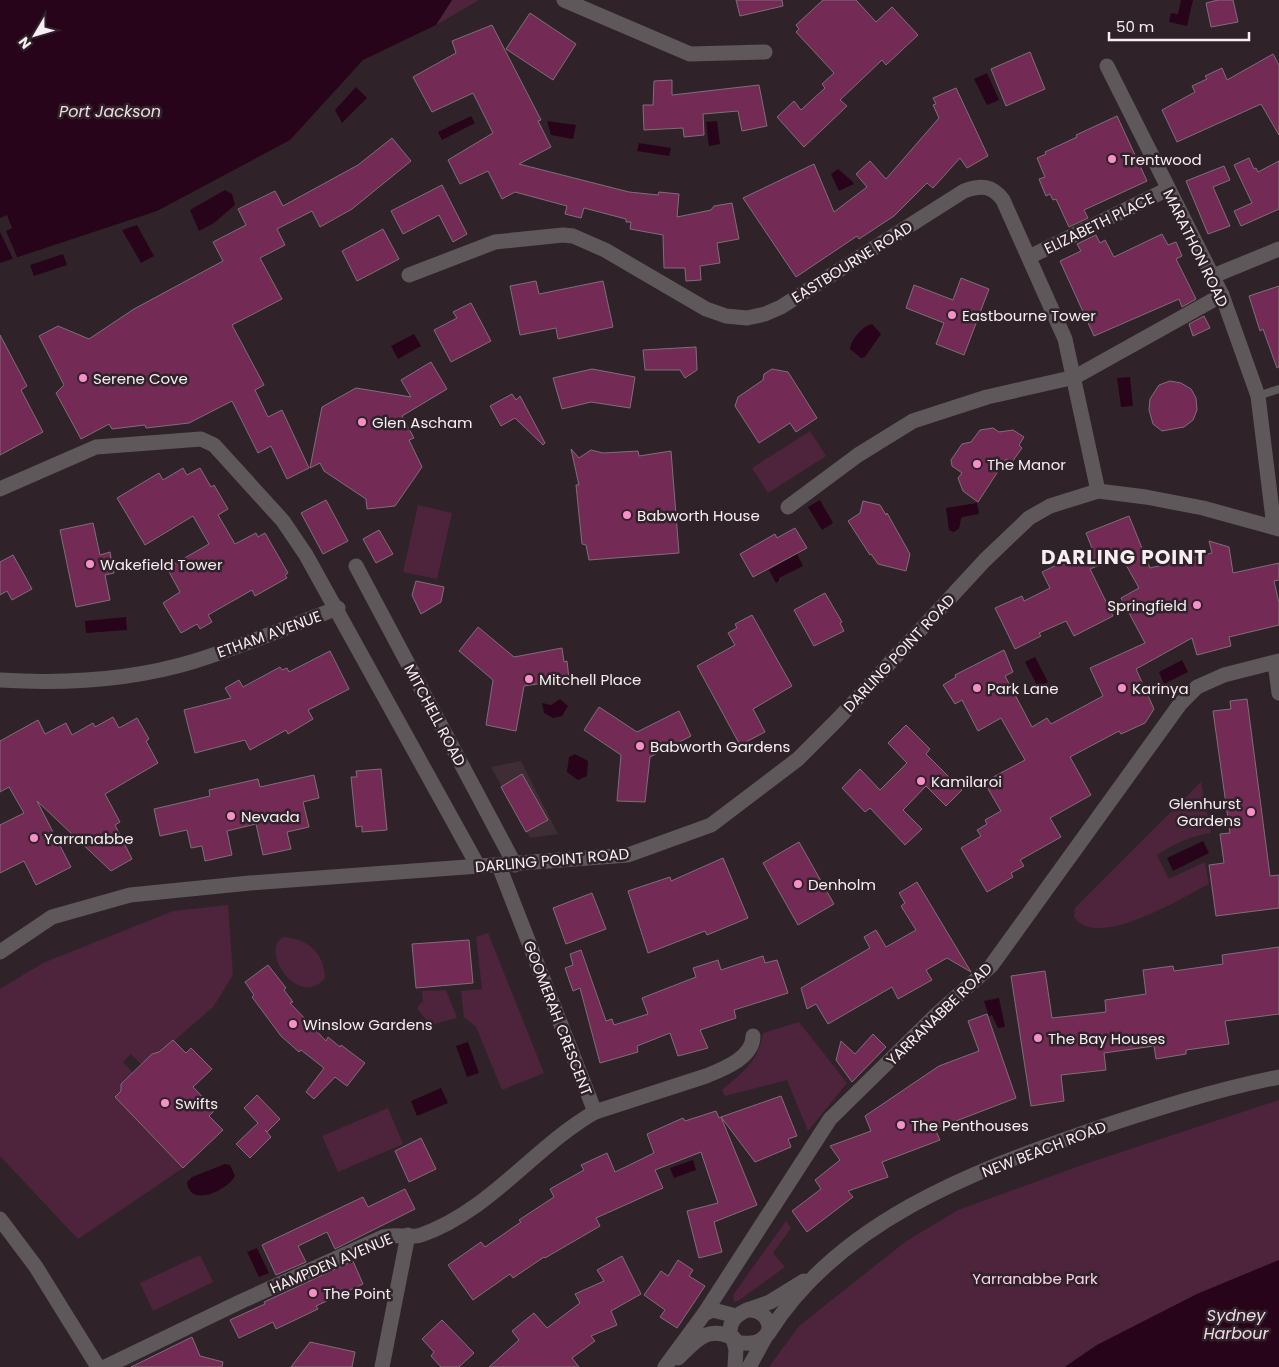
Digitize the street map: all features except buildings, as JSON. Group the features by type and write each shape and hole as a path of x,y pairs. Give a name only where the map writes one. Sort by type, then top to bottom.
{"street":[{"path":"566,1 690,54 765,52"},
{"name":"MARATHON ROAD","path":"1107,66 1222,296 1258,396 1276,528"},
{"name":"EASTBOURNE ROAD","path":"409,275 495,242 563,234 574,236 605,250 706,309 726,316 747,318 765,314 782,307 964,191 982,186 996,192 1003,200 1065,339 1098,491"},
{"name":"ELIZABETH PLACE","path":"1029,257 1168,189"},
{"path":"1213,276 1279,249"},
{"path":"788,507 858,455 913,421 987,397 1074,377 1222,296"},
{"path":"0,490 96,448 201,439 214,445 283,521 338,608"},
{"name":"DARLING POINT ROAD","path":"0,952 52,918 130,895 250,883 478,866 515,865 628,855 711,825 798,758 838,719 985,560 1029,518 1050,506 1098,491 1146,496 1203,508 1276,528"},
{"name":"MITCHELL ROAD","path":"356,566 515,865"},
{"name":"ETHAM AVENUE","path":"0,680 79,681 158,670 196,661 338,608 478,866"},
{"path":"1277,662 1279,693"},
{"name":"YARRANABBE ROAD","path":"665,1367 704,1314 830,1119 938,1013 991,966 1180,704 1197,687 1224,675 1277,662"},
{"name":"GOOMERAH CRESCENT","path":"499,866 595,1112 706,1076 724,1068 747,1052 752,1044 753,1036"},
{"name":"NEW BEACH ROAD","path":"742,1313 770,1302 828,1265 896,1214 940,1190 988,1170 1151,1110 1229,1087 1279,1077"},
{"name":"HAMPDEN AVENUE","path":"105,1367 242,1301 383,1237 398,1234 415,1236 429,1231 477,1204 521,1171 574,1126 595,1112"},
{"path":"0,1219 36,1267 98,1367"},
{"path":"382,1367 408,1236"},
{"name":"NEW BEACH ROAD","path":"749,1367 767,1335 788,1305 828,1265"},
{"path":"713,1310 742,1313 755,1310 764,1316 769,1325 767,1335 759,1341 746,1343 727,1336 710,1326 704,1314 713,1310"},
{"path":"727,1336 730,1326 742,1313"},
{"path":"669,1367 706,1334 727,1336 736,1349 735,1367"}],"lane":[{"path":"1258,396 1279,390"}],"shaded area":[{"path":"521,761 558,834 530,838 491,767"}],"green space":[{"path":"452,0 479,0 436,25"},
{"path":"810,431 826,456 768,493 752,468"},
{"path":"418,505 452,513 437,579 403,572"},
{"path":"1201,782 1211,833 1183,841 1157,855 1169,879 1205,862 1209,884 1160,910 1119,925 1101,928 1085,926 1074,917 1075,908"},
{"path":"228,905 233,975 213,1007 144,1067 131,1054 123,1062 136,1077 126,1078 121,1084 121,1091 115,1097 183,1168 78,1239 0,1156 0,989 43,963 173,911"},
{"path":"488,933 544,1073 502,1090 476,1027 464,1017 461,991 482,989 476,937"},
{"path":"283,937 292,938 313,948 322,961 325,978 316,985 307,987 290,980 278,964 276,955 276,945"},
{"path":"446,990 457,1018 430,1025 417,1008 423,1001 422,991"},
{"path":"799,1022 847,1083 808,1131 787,1080 725,1096 722,1090 754,1059 763,1033"},
{"name":"Yarranabbe Park","path":"1279,1100 1279,1260 1197,1294 1097,1345 1064,1367 769,1367 799,1326 905,1242 958,1210 1082,1165"},
{"path":"388,1108 403,1144 338,1172 322,1136"},
{"path":"786,1221 791,1228 773,1253 785,1267 734,1302 733,1295"},
{"path":"200,1255 213,1282 153,1311 140,1283"}],"water":[{"name":"Port Jackson","path":"0,0 452,0 436,25 363,60 290,140 157,211 0,263"},
{"path":"1181,0 1193,0 1187,26 1169,22 1171,13 1178,14"},
{"path":"987,73 999,100 987,105 974,79"},
{"path":"356,87 367,98 342,123 335,110"},
{"path":"471,116 475,123 442,140 438,132"},
{"path":"547,121 576,125 573,139 551,135"},
{"path":"717,121 720,144 709,146 706,122"},
{"path":"639,143 671,148 669,156 637,151"},
{"path":"838,169 854,184 839,191 831,174"},
{"path":"225,190 232,194 235,205 214,223 199,231 190,210"},
{"path":"137,225 154,256 141,263 122,230"},
{"path":"63,254 67,265 34,276 30,265"},
{"path":"872,324 881,334 865,357 861,358 850,349 851,345 855,337 862,330"},
{"path":"414,334 421,346 398,359 391,346"},
{"path":"1130,377 1133,406 1121,407 1117,378"},
{"path":"820,500 833,523 822,530 808,507"},
{"path":"977,503 979,514 962,517 958,529 953,532 949,530 946,508"},
{"path":"797,554 803,566 779,578 779,581 776,583 769,570"},
{"path":"126,617 127,630 86,633 85,621"},
{"path":"1035,657 1048,682 1038,687 1025,662"},
{"path":"1182,660 1188,672 1164,684 1159,672"},
{"path":"560,699 568,706 562,716 553,718 544,713 542,703 551,705"},
{"path":"575,754 588,761 587,776 578,780 567,772 569,757"},
{"path":"1203,841 1209,853 1173,871 1167,858"},
{"path":"999,998 1005,1027 998,1028 992,1015 989,1016 984,1001"},
{"path":"468,1042 479,1073 467,1077 456,1046"},
{"path":"441,1088 448,1103 417,1116 411,1101"},
{"path":"693,1160 696,1170 674,1178 670,1168"},
{"path":"225,1164 230,1165 235,1176 231,1182 209,1194 194,1194 189,1190 187,1182 192,1177"},
{"path":"257,1248 269,1273 259,1277 247,1252"},
{"name":"Sydney Harbour","path":"1279,1260 1279,1367 1065,1367 1097,1345 1197,1294"}],"pier":[{"path":"7,215 12,228 6,231 18,259 14,261 0,232 0,218"}],"place":[{"name":"Trentwood","path":"1112,159"},
{"name":"Eastbourne Tower","path":"952,315"},
{"name":"Serene Cove","path":"83,378"},
{"name":"Glen Ascham","path":"362,422"},
{"name":"The Manor","path":"977,464"},
{"name":"Babworth House","path":"627,515"},
{"name":"Wakefield Tower","path":"90,564"},
{"name":"Springfield","path":"1197,605"},
{"name":"Mitchell Place","path":"529,679"},
{"name":"Park Lane","path":"977,688"},
{"name":"Karinya","path":"1122,688"},
{"name":"Babworth Gardens","path":"640,746"},
{"name":"Kamilaroi","path":"921,781"},
{"name":"Glenhurst Gardens","path":"1251,812"},
{"name":"Nevada","path":"231,816"},
{"name":"Yarranabbe","path":"34,838"},
{"name":"Denholm","path":"798,884"},
{"name":"Winslow Gardens","path":"293,1024"},
{"name":"The Bay Houses","path":"1038,1038"},
{"name":"Swifts","path":"165,1103"},
{"name":"The Penthouses","path":"901,1125"},
{"name":"The Point","path":"313,1293"}],"district":[{"name":"DARLING POINT","path":"1124,557"}]}
